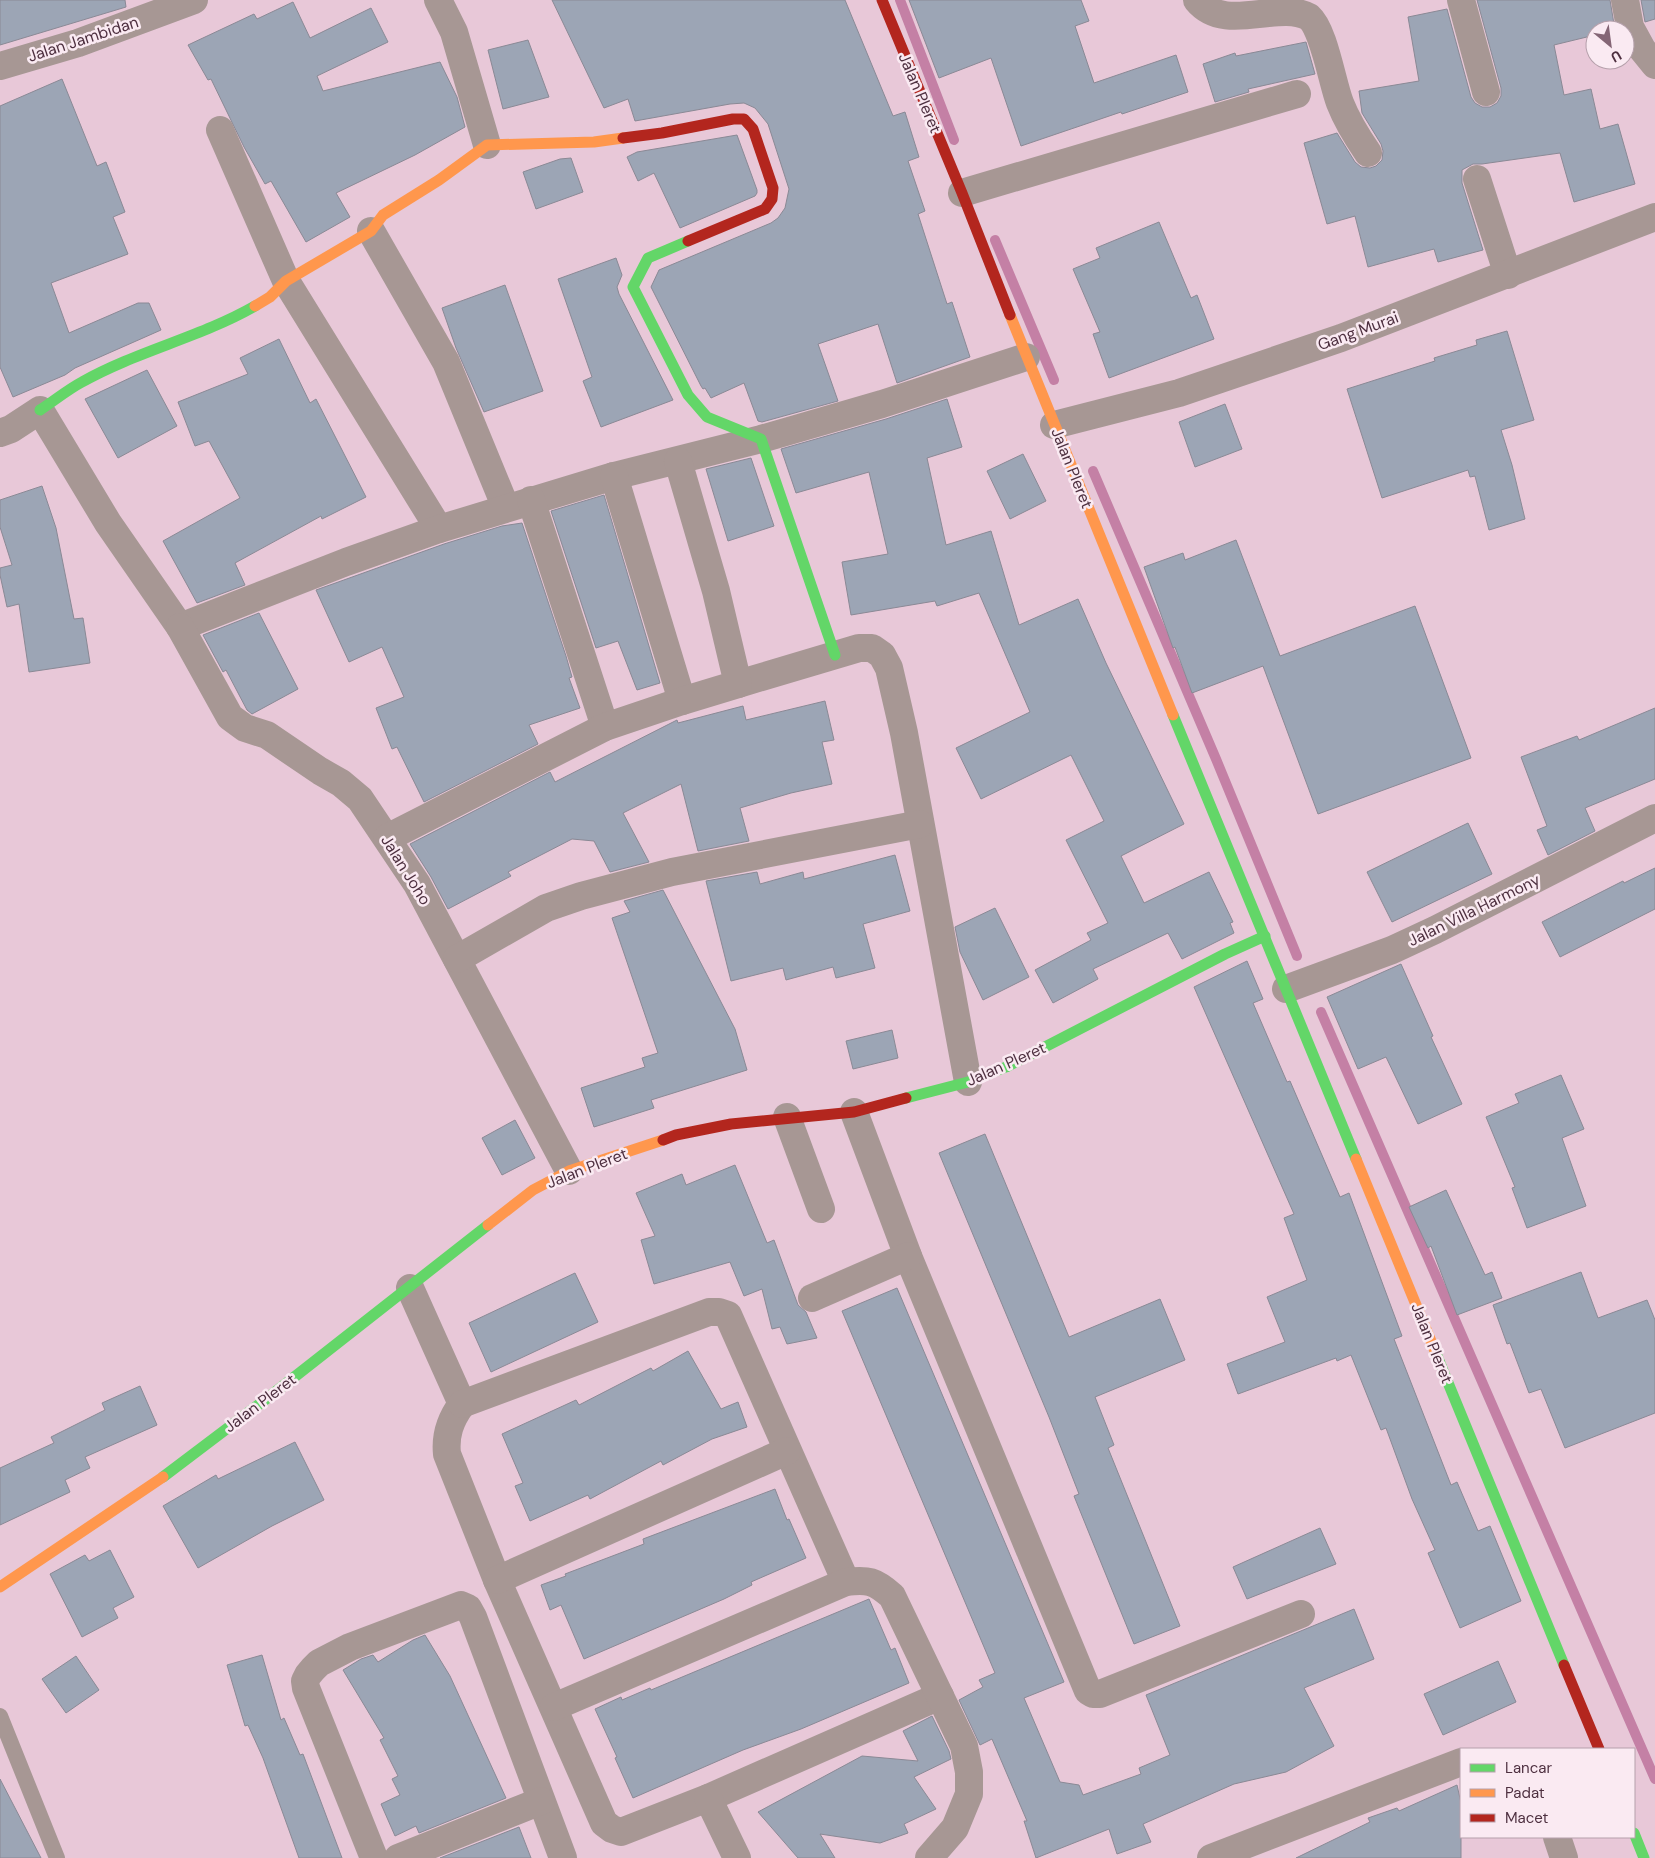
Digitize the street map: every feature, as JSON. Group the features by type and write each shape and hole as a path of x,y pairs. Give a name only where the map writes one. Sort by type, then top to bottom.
{"street":[{"name":"Jalan Jambidan","path":"0,66 78,43 194,0"},
{"path":"438,0 454,32 487,145"},
{"name":"Jalan Pleret","path":"882,0 962,193 1026,357 1599,1748"},
{"path":"1197,0 1204,8 1220,14 1279,7 1293,9 1309,17 1319,34 1340,101 1350,125 1368,153"},
{"path":"1461,0 1486,92"},
{"path":"1625,0 1630,27 1642,48 1655,65"},
{"path":"962,193 1297,94"},
{"path":"0,433 11,429 82,382 239,315 270,297 286,281 371,231 384,215 439,180 487,145 594,142 662,133 733,119 744,119 753,129 773,188 772,199 765,209 648,258 633,287 688,396 707,417 761,439 835,655"},
{"path":"220,130 286,281 439,529"},
{"path":"1476,179 1508,275"},
{"name":"Gang Murai","path":"1054,425 1179,393 1342,338 1655,217"},
{"path":"371,231 446,362 519,504 605,726"},
{"path":"180,626 346,562 439,529 614,476 761,439 882,404 1026,357"},
{"name":"Jalan Joho","path":"40,410 108,523 180,626 230,717 245,728 267,735 341,783 360,799 418,884 569,1171"},
{"path":"678,461 716,591 738,684"},
{"path":"614,476 682,701"},
{"path":"387,838 605,726 835,655 859,648 872,648 882,655 889,668 904,732 956,1008 968,1082"},
{"name":"Jalan Villa Harmony","path":"1286,989 1392,950 1655,818"},
{"path":"457,958 546,908 581,896 672,872 920,824"},
{"name":"Jalan Pleret","path":"0,1588 152,1485 410,1288 533,1190 569,1171 676,1135 731,1124 787,1117 854,1112 968,1082 1006,1067 1225,954 1265,936"},
{"path":"854,1112 908,1256 1088,1691 1093,1694 1100,1694 1301,1614"},
{"path":"787,1117 821,1209"},
{"path":"812,1298 908,1256"},
{"path":"410,1288 462,1404"},
{"path":"846,1582 728,1315 720,1312 709,1312 462,1404 454,1414 449,1426 446,1441 447,1454 497,1580 604,1823 612,1829 621,1832 708,1798 940,1696"},
{"path":"497,1580 787,1451"},
{"path":"554,1707 846,1582 864,1580 878,1584 892,1596 964,1746 969,1772 969,1794 955,1828 929,1858"},
{"path":"374,1858 306,1688 305,1681 313,1668 350,1647 461,1605 468,1608 473,1617 563,1858"},
{"path":"1211,1858 1460,1762"},
{"path":"708,1798 737,1858"},
{"path":"398,1858 541,1801"},
{"path":"1635,1836 1644,1858"},
{"path":"1557,1838 1564,1858"}],"lane":[{"path":"0,1716 57,1858"}],"building":[{"path":"0,0 125,0 126,7 0,45"},
{"path":"552,0 845,0 893,116 905,112 919,157 908,161 925,211 918,214 947,304 952,302 970,357 897,383 878,324 818,344 838,401 762,422 758,421 744,383 711,398 705,388 703,389 701,386 651,287 659,270 771,223 778,218 785,208 789,189 768,124 755,108 744,103 635,121 628,99 604,108"},
{"path":"909,0 1081,0 1089,21 1075,26 1094,83 1176,55 1188,92 1122,114 1121,112 1021,146 991,58 939,78"},
{"path":"1477,0 1610,0 1613,20 1585,20 1585,37 1554,45 1564,95 1591,89 1600,129 1618,124 1635,184 1574,202 1560,153 1473,164 1462,170 1462,183 1483,250 1438,262 1434,249 1368,267 1355,216 1327,224 1304,143 1337,133 1355,162 1361,167 1370,168 1376,166 1382,160 1383,151 1381,144 1362,113 1359,91 1419,81 1408,17 1447,9 1471,97 1475,103 1482,107 1490,107 1497,103 1501,96 1501,88"},
{"path":"1641,0 1655,0 1655,19 1645,22"},
{"path":"293,2 310,38 371,8 388,42 317,76 323,91 440,62 457,97 465,127 415,155 336,193 350,217 306,242 271,181 265,184 244,147 211,79 208,80 188,45 254,14 257,19"},
{"path":"528,40 549,97 503,109 488,50"},
{"path":"1306,42 1315,74 1248,89 1249,92 1215,102 1203,64 1235,53 1236,56"},
{"path":"62,79 97,166 106,162 125,212 113,217 128,254 51,283 69,333 138,303 149,303 161,330 13,397 0,367 0,106"},
{"path":"737,135 757,193 755,196 680,228 654,173 638,181 627,157 637,152"},
{"path":"571,158 583,192 536,209 523,172 560,159"},
{"path":"1159,222 1191,298 1197,295 1214,339 1109,378 1093,334 1100,332 1073,269 1100,258 1096,248"},
{"path":"616,258 622,275 617,287 619,294 673,400 601,427 583,381 592,377 558,279"},
{"path":"505,285 543,391 484,412 456,348 442,308"},
{"path":"1507,331 1534,420 1501,430 1512,465 1525,519 1489,530 1475,476 1470,477 1468,470 1382,498 1347,389 1435,361 1434,358 1477,345 1476,340"},
{"path":"279,339 310,403 316,399 366,497 322,519 321,516 235,563 245,585 197,603 163,541 240,498 209,441 195,446 178,402 248,374 240,358"},
{"path":"147,370 177,426 118,458 85,399"},
{"path":"947,399 962,447 927,458 946,545 991,531 1019,625 1078,599 1106,663 1184,824 1121,856 1144,903 1209,872 1233,922 1230,923 1234,933 1182,959 1168,933 1093,969 1098,979 1053,1003 1035,970 1091,940 1087,933 1108,923 1066,840 1104,821 1071,755 981,799 956,748 1030,712 979,593 937,606 935,601 851,615 842,562 888,554 869,472 796,493 781,449 886,419"},
{"path":"1225,404 1242,449 1195,467 1179,422"},
{"path":"1023,454 1046,501 1010,519 987,471"},
{"path":"751,458 774,526 728,541 706,469"},
{"path":"42,486 56,528 74,619 83,618 90,663 29,672 19,604 7,607 0,575 0,568 12,565 0,527 0,500"},
{"path":"604,495 660,683 637,690 618,641 596,648 551,511"},
{"path":"522,523 566,656 572,677 569,678 580,708 529,725 538,744 424,802 397,747 392,749 376,708 404,697 382,647 349,662 316,590 444,544 502,526"},
{"path":"1236,540 1280,656 1415,606 1471,758 1318,814 1263,666 1192,693 1175,647 1173,648 1144,567 1183,553 1185,560"},
{"path":"259,613 298,689 252,714 247,710 226,670 223,672 203,635"},
{"path":"825,701 834,740 822,742 832,784 791,793 740,808 749,841 698,851 681,784 623,813 649,862 610,872 594,841 572,839 508,872 511,876 448,909 410,844 550,772 555,782 677,720 678,723 743,706 746,720"},
{"path":"1655,708 1655,779 1585,808 1595,831 1548,855 1537,830 1547,826 1521,757 1577,736 1579,740"},
{"path":"1468,823 1492,874 1392,922 1367,872"},
{"path":"895,855 910,911 863,924 875,968 836,978 833,967 786,980 783,968 731,981 706,881 757,872 760,884 803,872 804,879"},
{"path":"1655,868 1655,909 1560,957 1542,922 1623,881 1624,883"},
{"path":"663,890 735,1029 747,1070 651,1100 654,1108 594,1127 581,1088 645,1067 642,1058 658,1053 612,918 630,912 624,901"},
{"path":"995,908 1029,977 983,1000 960,952 955,927"},
{"path":"1247,961 1263,999 1253,1003 1287,1082 1290,1081 1340,1197 1349,1193 1402,1336 1394,1339 1451,1485 1457,1482 1478,1531 1490,1526 1521,1601 1460,1628 1428,1553 1435,1550 1412,1499 1386,1428 1381,1430 1351,1355 1337,1361 1336,1358 1238,1394 1227,1364 1285,1342 1267,1297 1307,1280 1284,1218 1294,1214 1194,987"},
{"path":"1401,964 1433,1036 1431,1037 1462,1104 1418,1124 1386,1057 1358,1069 1327,997"},
{"path":"892,1030 898,1058 853,1069 846,1041"},
{"path":"1561,1075 1584,1129 1562,1138 1586,1206 1527,1228 1512,1188 1515,1187 1486,1117 1519,1103 1515,1094"},
{"path":"515,1120 535,1158 502,1175 482,1138"},
{"path":"985,1134 1069,1337 1160,1299 1185,1360 1095,1397 1114,1445 1108,1448 1180,1626 1134,1644 1074,1496 1079,1494 1049,1417 939,1153"},
{"path":"735,1165 767,1243 774,1240 798,1305 806,1312 817,1338 787,1344 780,1327 772,1329 762,1289 744,1296 730,1262 654,1284 641,1240 655,1236 636,1193 682,1174 686,1185"},
{"path":"1446,1190 1485,1275 1492,1272 1502,1298 1457,1315 1431,1246 1428,1248 1409,1207"},
{"path":"1581,1272 1598,1318 1647,1300 1655,1320 1655,1413 1565,1448 1541,1389 1529,1393 1510,1343 1507,1344 1493,1305"},
{"path":"575,1273 598,1322 491,1372 469,1323"},
{"path":"897,1288 1064,1682 1024,1698 1060,1782 1079,1785 1083,1795 1141,1774 1139,1768 1170,1755 1146,1695 1354,1609 1374,1659 1304,1688 1334,1746 1286,1772 1234,1784 1143,1824 1151,1842 1117,1854 1109,1829 1036,1858 1024,1821 1027,1821 992,1739 980,1745 959,1700 983,1687 979,1680 995,1673 842,1311"},
{"path":"688,1351 721,1409 738,1402 747,1427 712,1439 663,1465 661,1461 590,1499 588,1495 530,1521 515,1486 523,1483 502,1434 576,1400 579,1405 651,1368 653,1371"},
{"path":"140,1386 157,1425 85,1457 90,1468 65,1480 70,1492 0,1525 0,1468 54,1443 51,1437 105,1410 102,1403"},
{"path":"295,1442 324,1500 272,1526 198,1568 163,1506 216,1475 218,1479"},
{"path":"775,1489 787,1520 789,1519 806,1558 751,1582 752,1585 724,1599 584,1659 561,1605 550,1610 541,1585 644,1544 643,1539"},
{"path":"1320,1528 1336,1564 1247,1599 1233,1567"},
{"path":"110,1550 134,1597 113,1608 118,1618 82,1637 50,1574 85,1555 89,1561"},
{"path":"869,1599 891,1650 895,1648 909,1683 801,1729 743,1750 633,1798 595,1709 621,1697 622,1700 650,1688 651,1690"},
{"path":"425,1635 450,1676 506,1798 419,1833 416,1826 395,1836 381,1804 400,1795 392,1779 398,1776 380,1740 384,1738 343,1670 361,1659 373,1655 378,1662 413,1640"},
{"path":"262,1655 281,1720 284,1718 300,1755 303,1754 342,1858 299,1858 263,1758 248,1725 245,1726 227,1665"},
{"path":"76,1656 99,1690 66,1713 42,1679"},
{"path":"1498,1661 1516,1702 1443,1735 1424,1694"},
{"path":"932,1716 951,1759 914,1777 936,1809 904,1824 908,1833 880,1843 820,1834 835,1858 798,1858 758,1812 862,1756 918,1761 903,1731"},
{"path":"0,1779 41,1858 0,1858"},
{"path":"1457,1785 1460,1798 1461,1858 1296,1858 1370,1822 1368,1818 1397,1808 1399,1811"},
{"path":"519,1827 531,1858 440,1858"}],"waterway":[{"path":"900,0 954,140"},
{"path":"995,240 1054,380"},
{"path":"1093,471 1216,759 1297,956"},
{"path":"1321,1012 1655,1779"}],"traffic: fast":[{"path":"688,241 648,258 633,287 688,395 707,417 761,439 835,655"},
{"path":"40,410 76,385 103,371 213,327 255,306"},
{"path":"1173,715 1356,1159"},
{"path":"906,1098 968,1082 1006,1067 1225,954 1265,936"},
{"path":"163,1477 274,1393 488,1225"},
{"path":"1435,1351 1564,1665"},
{"path":"1635,1836 1644,1858"}],"traffic: slow":[{"path":"255,306 270,297 286,281 371,231 383,215 439,180 487,145 594,142 623,138"},
{"path":"1010,315 1173,715"},
{"path":"488,1225 533,1190 569,1171 663,1140"},
{"path":"1356,1159 1435,1351"},
{"path":"0,1587 163,1477"}],"traffic: jam":[{"path":"882,0 1010,315"},
{"path":"623,138 662,133 733,119 744,119 753,129 773,188 772,199 765,209 688,241"},
{"path":"663,1140 676,1135 731,1124 854,1112 906,1098"},
{"path":"1564,1665 1599,1748"}]}
